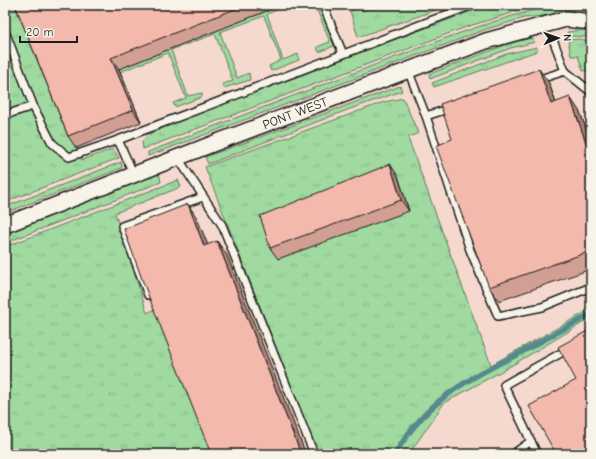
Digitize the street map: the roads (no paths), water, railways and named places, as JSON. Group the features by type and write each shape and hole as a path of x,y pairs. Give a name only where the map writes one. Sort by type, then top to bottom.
{"street":[{"name":"PONT WEST","path":"5,225 486,41 566,19 591,22"}],"lane":[{"path":"323,5 343,54"},
{"path":"5,30 32,106 52,143 69,157 118,140 472,5"},
{"path":"554,42 565,71 591,92"},
{"path":"408,70 426,116 470,250 498,316 542,307 591,287"},
{"path":"528,83 565,71"},
{"path":"5,115 32,106"},
{"path":"426,116 455,107"},
{"path":"118,140 134,175"},
{"path":"178,158 222,225 314,454"},
{"path":"148,295 122,226 203,197"},
{"path":"537,454 504,385 578,344"},
{"path":"513,454 531,441"}],"waterway":[{"path":"395,454 420,420 447,395 479,374 591,314"}]}
